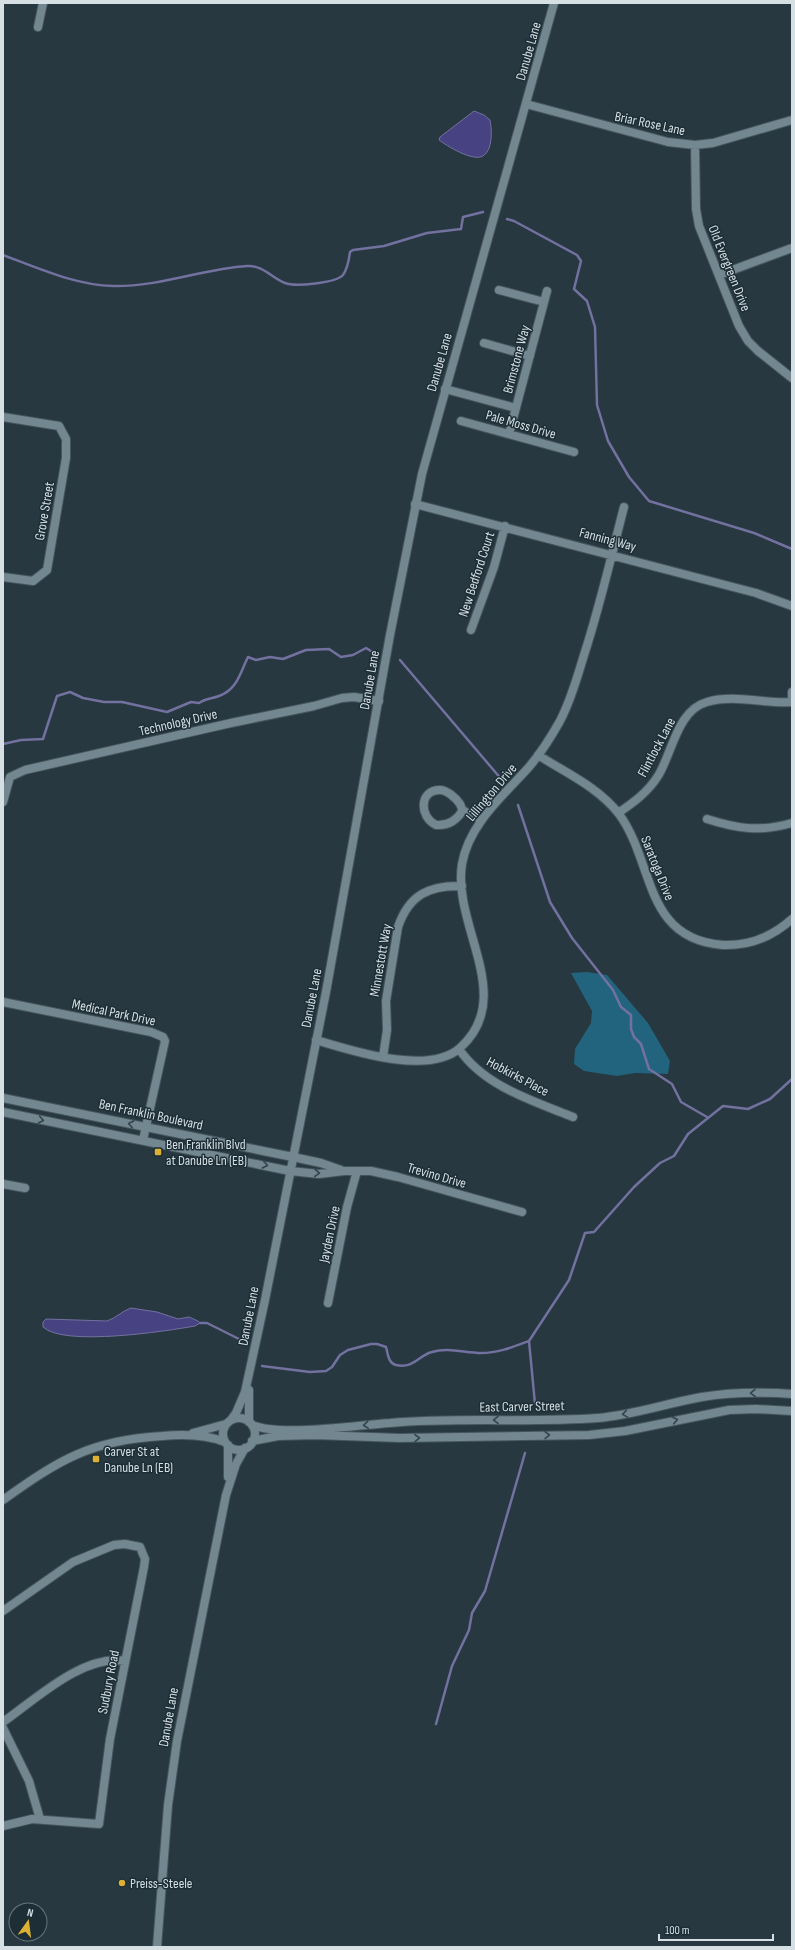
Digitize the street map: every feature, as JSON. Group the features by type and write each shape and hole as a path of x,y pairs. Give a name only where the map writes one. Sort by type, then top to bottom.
{"street":[{"path":"38,28 43,3"},
{"name":"Danube Lane","path":"250,1423 248,1401 251,1371 316,1040 415,504 445,389 554,3"},
{"name":"Briar Rose Lane","path":"526,104 668,142 695,145 713,143 792,120"},
{"name":"Old Evergreen Drive","path":"695,145 696,209 699,226 739,326 748,341 758,351 792,378"},
{"path":"719,275 792,248"},
{"path":"499,290 544,302"},
{"name":"Brimstone Way","path":"509,434 547,291"},
{"path":"484,343 530,356"},
{"path":"445,389 516,408"},
{"name":"Grove Street","path":"3,417 59,426 66,439 66,458 47,570 38,579 33,581 3,577"},
{"name":"Pale Moss Drive","path":"461,420 574,452"},
{"name":"Fanning Way","path":"415,504 612,554 756,593 792,606"},
{"name":"Lillington Drive","path":"316,1040 383,1057 415,1062 438,1059 459,1049 475,1029 484,1003 485,990 483,977 464,906 462,864 474,832 482,820 538,756 560,722 574,689 624,507"},
{"name":"New Bedford Court","path":"471,630 494,567 505,526"},
{"path":"792,692 792,697"},
{"name":"Technology Drive","path":"3,802 10,777 25,770 230,723 314,706 342,698 379,701"},
{"name":"Flintlock Lane","path":"618,813 647,790 659,776 678,730 699,706 705,702 724,700 792,702"},
{"name":"Saratoga Drive","path":"538,756 596,791 618,813 633,841 658,906 671,922 690,936 707,943 730,945 748,944 777,932 792,919"},
{"path":"463,810 460,815 448,824 436,825 425,817 423,811 424,803 432,792 440,790 452,796 461,804 463,810 482,820"},
{"path":"707,819 726,825 753,829 770,829 792,823"},
{"name":"Minnestott Way","path":"383,1057 387,1030 386,1001 398,927 402,916 409,905 420,894 442,887 462,886"},
{"name":"Medical Park Drive","path":"3,1002 150,1032 163,1037 165,1042 144,1140"},
{"name":"Hobkirks Place","path":"459,1049 476,1069 499,1084 527,1098 573,1116"},
{"name":"Ben Franklin Boulevard","path":"3,1098 293,1157"},
{"name":"Ben Franklin Boulevard","path":"3,1112 290,1170"},
{"name":"Trevino Drive","path":"293,1157 321,1163 344,1171"},
{"name":"Trevino Drive","path":"290,1170 319,1174 344,1171 371,1171 398,1177 522,1212"},
{"name":"Jayden Drive","path":"328,1303 347,1207 357,1171"},
{"path":"3,1184 24,1188"},
{"name":"Danube Lane","path":"229,1422 240,1404 251,1371"},
{"name":"East Carver Street","path":"250,1423 262,1429 280,1430 330,1428 392,1422 598,1418 627,1414 708,1396 753,1392 792,1394"},
{"path":"252,1441 278,1436 315,1435 400,1438 595,1434 642,1428 728,1410 756,1409 792,1411"},
{"path":"3,1500 57,1463 85,1450 128,1439 187,1435 209,1437 236,1449 245,1448 252,1441 254,1433 250,1423 240,1418 187,1435"},
{"path":"226,1444 223,1433 229,1422"},
{"name":"Danube Lane","path":"157,1947 167,1811 177,1741 226,1495 229,1462 226,1444"},
{"name":"Danube Lane","path":"226,1495 236,1464 245,1448"},
{"name":"Sudbury Road","path":"3,1612 73,1562 114,1546 126,1544 140,1547 144,1559 144,1567 125,1660 106,1768 99,1824 40,1819"},
{"path":"3,1722 78,1670 108,1659 125,1660"},
{"path":"3,1728 29,1781 40,1819 27,1819 3,1826"}],"shaded area":[{"path":"474,111 484,115 490,120 491,124 491,140 489,149 483,156 479,157 467,155 439,140 440,137"},
{"path":"587,972 607,975 648,1023 670,1061 668,1074 635,1073 617,1076 584,1071 574,1064 575,1049 591,1023 592,1011 571,973"},
{"path":"131,1308 157,1312 178,1319 189,1317 200,1323 195,1326 140,1334 93,1337 54,1333 43,1327 43,1322 46,1319 107,1321"}],"waterway":[{"path":"3,255 57,275 85,283 99,285 130,286 147,284 247,266 253,266 263,270 285,283 297,285 324,282 339,278 345,272 349,261 350,252 353,250 384,246 427,233 461,229 463,217 483,212"},
{"path":"507,219 514,221 577,255 581,261 574,289 587,301 595,327 597,405 608,441 629,477 649,501 754,533 792,549"},
{"path":"3,744 21,740 43,739 57,696 70,692 83,698 104,702 122,702 167,712 191,702 199,703 230,690 237,680 248,657 256,660 270,657 283,659 306,650 329,649 341,657 353,655 366,648 374,653"},
{"path":"400,660 502,780"},
{"path":"518,805 550,902 572,938 613,990 621,1007 631,1015 631,1029 634,1037 641,1044 649,1069 672,1084 681,1102 707,1117"},
{"path":"535,1404 529,1341 569,1280 585,1233 594,1232 634,1187 660,1163 674,1156 688,1134 723,1106 748,1109 770,1099 792,1079"},
{"path":"200,1323 207,1323 241,1340"},
{"path":"262,1366 310,1372 326,1371 332,1367 340,1355 348,1350 371,1344 386,1347 391,1362 402,1366 412,1363 427,1354 438,1351 450,1350 487,1353 529,1341"},
{"path":"436,1724 452,1666 469,1630 472,1613 485,1591 525,1453"}],"place":[{"name":"Ben Franklin Blvd at Danube Ln (EB)","path":"158,1152"},
{"name":"Carver St at Danube Ln (EB)","path":"96,1459"},
{"name":"Preiss-Steele","path":"122,1883"}]}
